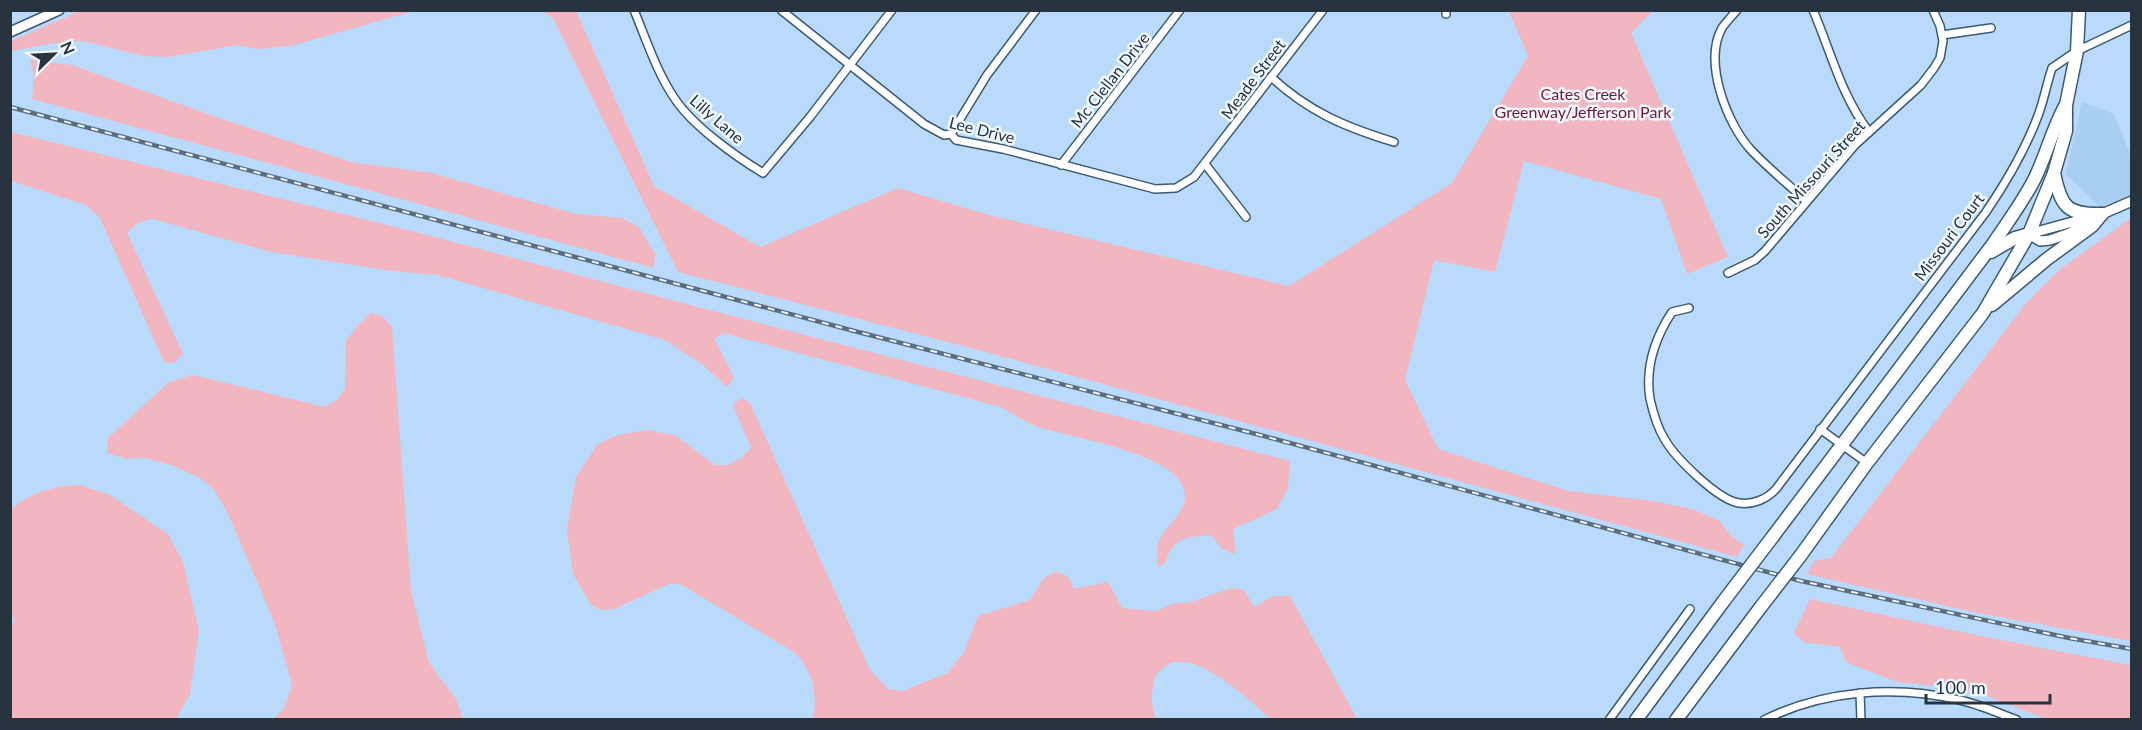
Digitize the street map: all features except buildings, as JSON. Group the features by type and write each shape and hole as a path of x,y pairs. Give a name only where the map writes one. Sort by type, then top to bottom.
{"highway":[{"path":"1676,720 1801,555 1867,463 1983,313 2029,234 2054,173 2066,131 2066,105 2077,51 2079,10"},
{"path":"1636,720 1981,260 2022,201 2044,158 2066,105"},
{"path":"2054,173 2058,192 2070,208 2083,214 2102,214"},
{"path":"2022,201 2020,218 2022,227 2029,234"},
{"path":"1983,313 2031,272 2092,226 2102,214"},
{"path":"1981,260 2003,244 2029,234"}],"main road":[{"path":"10,32 58,11"},
{"path":"2029,234 2040,241 2050,240 2070,233 2102,214 2132,201"}],"street":[{"name":"Lilly Lane","path":"634,10 669,90 680,106 718,141 763,173 849,66"},
{"name":"Lee Drive","path":"782,10 924,124 944,135 951,134 956,140 1003,149 1155,189 1166,190 1186,184 1205,164"},
{"path":"849,66 892,10"},
{"path":"951,134 987,75 1036,10"},
{"name":"Mc Clellan Drive","path":"1061,165 1180,10"},
{"name":"Meade Street","path":"1205,164 1323,10"},
{"path":"1737,10 1721,29 1718,44 1716,76 1722,100 1750,149 1806,201"},
{"path":"1813,10 1842,87 1869,132"},
{"path":"1933,10 1942,35 1991,28"},
{"path":"2077,51 2132,25"},
{"name":"South Missouri Street","path":"1728,273 1755,260 1765,251 1806,201 1869,132 1921,85 1935,68 1940,57 1942,35"},
{"name":"Missouri Court","path":"1689,308 1672,312 1664,325 1653,354 1649,388 1654,416 1663,437 1691,472 1738,503 1757,502 1776,489 1996,197 2031,134 2045,96 2052,68 2077,51"},
{"path":"1271,77 1316,112 1352,129 1394,142"},
{"path":"1205,164 1246,217"},
{"path":"1820,429 1867,463"},
{"path":"1609,720 1690,609"},
{"path":"1764,720 1806,703 1860,693 1899,692 1931,694 1962,700 2017,720"},
{"path":"1860,693 1861,720"}],"shaded area":[{"path":"2082,102 2114,114 2131,156 2131,195 2100,207 2066,174"}],"green space":[{"path":"82,10 414,11 291,46 258,49 237,45 168,57 143,56 83,41 54,43 11,51 11,41"},
{"name":"Cates Creek Greenway/Jefferson Park","path":"542,11 576,11 654,186 760,247 898,188 989,215 1289,286 1452,183 1528,56 1509,11 1653,11 1631,33 1728,257 1687,274 1661,199 1524,161 1495,272 1434,260 1405,380 1438,449 1568,491 1653,501 1692,509 1719,520 1730,535 1744,545 1737,557 982,351 678,272 553,18"},
{"path":"30,60 72,65 213,116 351,162 432,173 576,214 622,218 639,227 655,254 654,268 32,99 34,75"},
{"path":"11,132 424,234 1290,461 1288,488 1277,509 1233,529 1236,554 1222,549 1211,535 1188,538 1177,543 1172,548 1166,562 1158,567 1158,544 1184,503 1185,496 1180,481 1166,468 1145,458 1121,449 1033,425 1001,407 723,333 714,338 734,378 727,387 703,365 665,340 437,275 392,271 271,252 153,219 137,223 127,233 183,354 174,363 164,362 100,218 86,205 11,181"},
{"path":"2131,218 2131,641 1973,612 1807,574 1814,561 1831,558 2027,302 2059,270"},
{"path":"371,313 382,316 392,327 411,591 429,663 456,699 463,719 273,719 284,708 292,685 275,624 228,514 215,491 200,478 174,466 144,458 127,459 107,453 108,438 169,382 193,375 325,407 337,400 345,389 346,341"},
{"path":"741,398 750,403 870,670 888,689 903,691 947,673 963,654 978,616 1030,600 1043,579 1056,571 1068,577 1074,589 1108,582 1122,608 1157,611 1172,604 1191,602 1231,588 1244,590 1254,607 1273,596 1290,596 1357,719 1270,719 1235,688 1204,668 1189,663 1175,662 1163,668 1155,676 1152,699 1157,719 813,719 815,700 810,675 794,652 680,584 669,584 614,609 601,610 591,605 573,574 567,530 576,477 597,445 612,437 649,430 676,436 715,465 728,465 741,458 751,448 733,405"},
{"path":"80,485 110,495 168,534 183,562 199,631 190,694 176,719 11,719 10,624 15,622 10,612 11,509 43,491"},
{"path":"1810,599 2131,665 2131,719 2046,719 1972,690 1897,682 1846,662 1840,647 1803,642 1794,633"}],"railway":[{"path":"10,107 858,332 1260,435 1801,581 2069,638 2132,649"}]}
